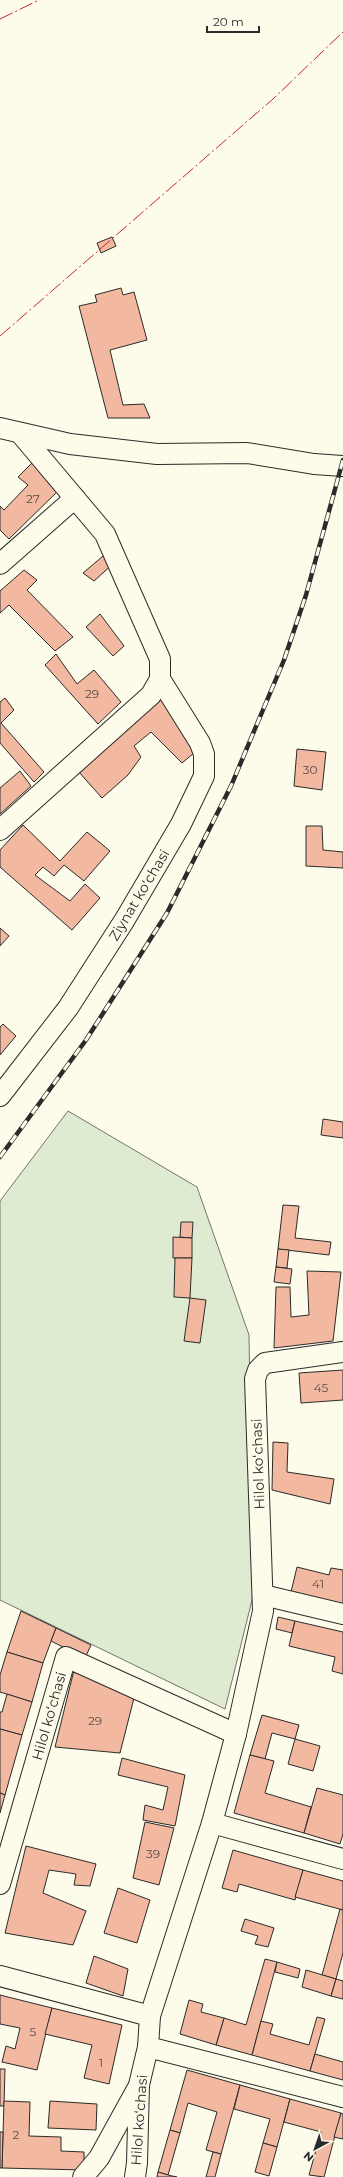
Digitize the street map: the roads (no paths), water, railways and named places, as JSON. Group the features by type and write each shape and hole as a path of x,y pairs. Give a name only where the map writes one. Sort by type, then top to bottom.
{"street":[{"path":"0,428 70,444 157,454 247,453 314,464 343,466"},
{"path":"0,830 151,695 160,679 160,659 105,534 20,433"},
{"path":"0,564 75,498"},
{"name":"Ziynat koʻchasi","path":"0,1096 68,1008 124,921 181,824 204,776 204,754 200,743 160,679"},
{"name":"Hilol koʻchasi","path":"135,2177 137,2163 139,2085 148,2047 150,2016 212,1823 236,1734 263,1611 255,1380 258,1370 265,1363 343,1352"},
{"path":"263,1595 343,1614"},
{"name":"Hilol koʻchasi","path":"0,1884 66,1657 236,1734"},
{"path":"212,1823 343,1859"},
{"path":"0,1976 150,2016"},
{"path":"148,2047 343,2097"},
{"path":"83,2177 99,2158 139,2085"}],"railway":[{"path":"0,1157 86,1040 167,913 231,786 284,660 306,595 343,460"}]}
